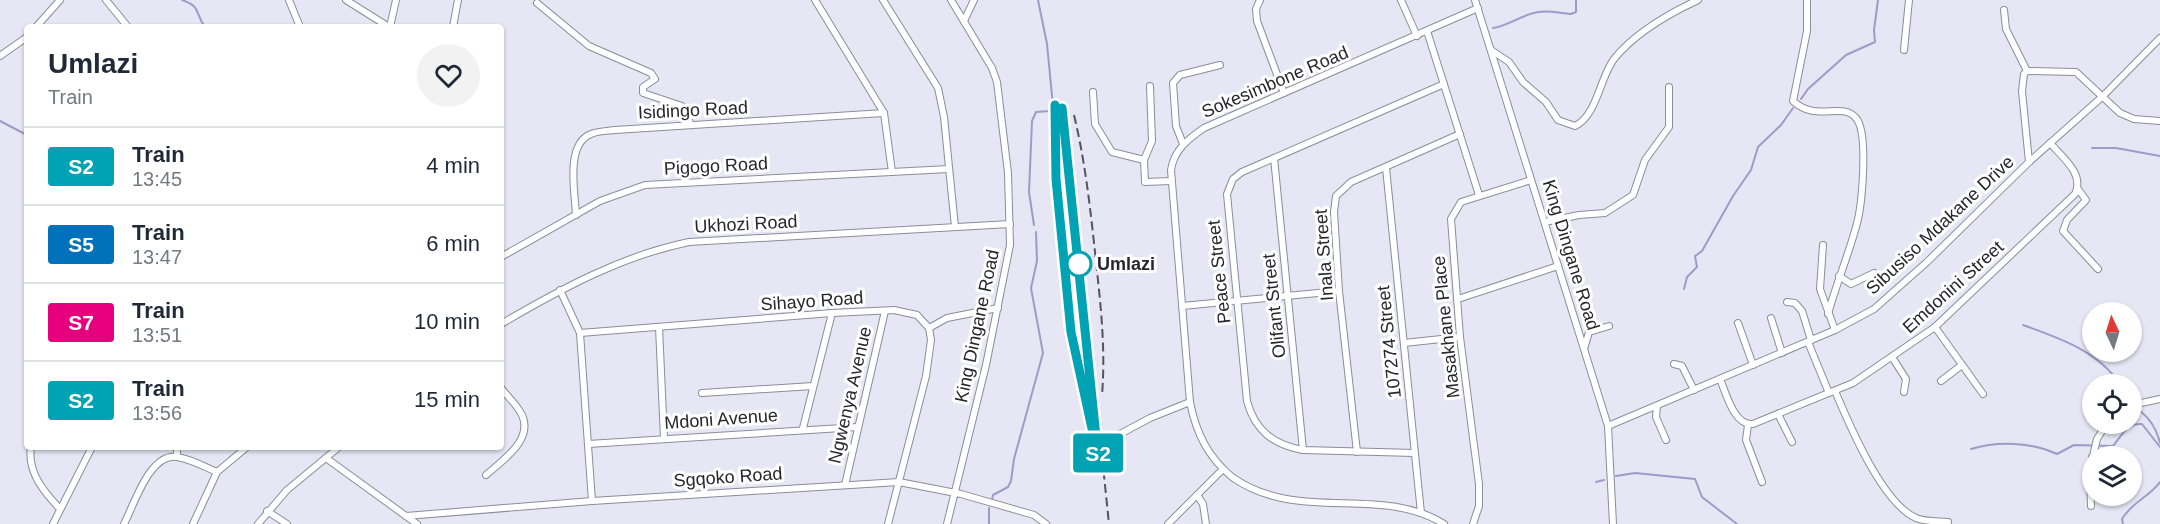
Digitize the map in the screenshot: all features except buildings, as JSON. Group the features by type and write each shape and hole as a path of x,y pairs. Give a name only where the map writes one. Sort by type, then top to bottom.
{"street":[{"path":"39,24 60,0"},
{"path":"106,0 126,24"},
{"path":"289,0 299,24"},
{"path":"346,0 384,24"},
{"path":"390,24 396,0"},
{"path":"454,24 458,0"},
{"path":"815,0 884,113 892,172"},
{"path":"883,0 938,88 944,117 955,227"},
{"name":"King Dingane Road","path":"947,524 1009,258 1010,224 1008,173 997,82 992,68 951,0"},
{"path":"964,21 974,0"},
{"path":"1260,0 1256,9 1257,21 1284,93"},
{"path":"1401,0 1417,36"},
{"name":"King Dingane Road","path":"1475,0 1608,426 1613,524"},
{"path":"1491,50 1509,62 1523,82 1546,102 1558,120 1575,126 1587,115 1606,72 1620,52 1639,35 1698,0"},
{"path":"1807,0 1808,31 1793,100 1808,111 1848,113 1857,120 1863,137 1858,218 1828,314"},
{"path":"1904,50 1909,0"},
{"path":"537,3 589,46 654,74 654,80 643,87 643,93 682,106 692,125"},
{"name":"Sokesimbone Road","path":"1183,144 1204,128 1478,8"},
{"path":"2004,10 2006,29 2027,71"},
{"path":"1427,31 1479,195"},
{"name":"Sibusiso Mdakane Drive","path":"1608,426 1810,341 1874,309 2160,38"},
{"path":"0,56 24,39"},
{"path":"1220,65 1180,75 1173,83 1176,126 1183,144 1173,159 1171,181 1191,402 1200,437 1223,469 1255,494 1273,501 1407,509 1444,524"},
{"path":"2027,71 2076,72 2127,117 2160,121"},
{"path":"2027,71 2024,74 2022,91 2029,162"},
{"name":"Peace Street","path":"1415,453 1303,450 1286,447 1272,440 1251,413 1236,300 1227,204 1228,191 1233,179 1242,172 1444,84"},
{"path":"1150,86 1152,141 1144,160 1145,182 1171,181"},
{"path":"1545,222 1579,214 1605,213 1633,195 1644,160 1670,123 1669,87"},
{"path":"1093,92 1095,124 1112,152 1144,160"},
{"name":"Isidingo Road","path":"576,215 574,158 578,146 587,136 615,130 884,113"},
{"name":"Inala Street","path":"1357,452 1340,291 1334,212 1336,196 1351,182 1460,134"},
{"path":"2050,143 2074,171 2078,180 2078,189 2086,200 2067,220 2063,231 2098,269"},
{"name":"Olifant Street","path":"1274,158 1303,450"},
{"name":"107274 Street","path":"1386,168 1421,513"},
{"name":"Pigogo Road","path":"504,254 600,201 645,185 949,170"},
{"name":"Masakhane Place","path":"1473,524 1479,507 1479,484 1460,337 1451,219 1461,202 1531,180"},
{"name":"Emdonini Street","path":"1749,425 1832,392 1892,357 1935,327 2045,225 2078,189"},
{"name":"Ukhozi Road","path":"504,322 595,273 664,248 689,242 1010,224"},
{"path":"1822,245 1820,290 1834,330"},
{"path":"1458,299 1558,266"},
{"path":"1839,276 1851,284 1874,273"},
{"path":"560,290 580,333 592,501"},
{"path":"1182,306 1340,291"},
{"path":"1787,302 1795,303 1802,311 1810,341 1832,392 1861,451 1889,492 1906,511 1917,518 1948,522"},
{"path":"888,524 926,376 931,340 929,328 947,318 998,308"},
{"name":"Sihayo Road","path":"580,333 885,311 917,315 929,328"},
{"name":"Ngwenya Avenue","path":"845,485 885,311"},
{"path":"802,428 832,314"},
{"path":"1771,318 1782,353"},
{"path":"1738,323 1753,365"},
{"path":"1584,349 1589,332 1609,326"},
{"path":"659,327 664,438"},
{"path":"1935,327 1983,394"},
{"path":"1404,343 1460,337"},
{"path":"1892,357 1906,379 1904,392"},
{"path":"1674,364 1682,366 1694,390"},
{"path":"1941,381 1962,365"},
{"path":"1720,379 1736,413 1749,425 1746,440 1762,482"},
{"path":"702,393 813,386"},
{"path":"486,475 516,449 524,433 520,411 504,392"},
{"path":"2142,403 2160,399"},
{"path":"1109,440 1150,418 1191,402"},
{"path":"1657,406 1656,417 1666,440"},
{"path":"1778,414 1792,442"},
{"name":"Mdoni Avenue","path":"588,444 858,426"},
{"path":"31,450 30,459 36,479 60,509"},
{"path":"52,524 91,450"},
{"path":"177,450 177,457"},
{"path":"194,524 218,472 244,450"},
{"path":"258,524 267,511 335,450"},
{"path":"124,524 151,469 160,460 177,457 218,472"},
{"path":"326,458 417,524"},
{"path":"1168,524 1223,469"},
{"name":"Sgqoko Road","path":"406,516 592,501 899,482 954,492 1034,515 1044,523"},
{"path":"1197,495 1203,504 1206,524"},
{"path":"267,511 287,524"}],"waterway":[{"path":"182,0 195,8 203,24"},
{"path":"1034,225 1029,192 1032,121 1036,112 1050,111 1053,106 1047,44 1038,0"},
{"path":"1493,28 1538,12 1571,14 1576,12 1576,0"},
{"path":"1801,99 1808,89 1846,55 1875,42 1874,30 1878,0"},
{"path":"1684,289 1687,277 1697,267 1695,256 1702,251 1733,196 1751,170 1758,147 1781,125 1793,108"},
{"path":"0,121 24,133"},
{"path":"2092,148 2116,148 2160,156"},
{"path":"992,500 993,495 1008,487 1011,481 1014,459 1043,353 1031,288 1037,261 1036,232"},
{"path":"2023,325 2077,347 2101,363 2112,374"},
{"path":"2142,413 2151,423 2160,443"},
{"path":"1971,449 1981,446 2014,444 2036,447 2057,454 2074,445 2113,446 2122,434 2132,425 2137,424 2142,424 2160,447"},
{"path":"1616,476 1635,473 1695,479 1702,497 1737,524"},
{"path":"1596,482 1604,480"},
{"path":"2123,524 2122,519 2126,513 2160,482"},
{"path":"989,508 989,524"}],"railway":[{"path":"1055,105 1056,179 1071,332 1091,417"},
{"path":"1066,108 1109,524"},
{"path":"1074,115 1087,184 1099,288 1103,341 1102,395"}],"train":[{"name":"S2","path":"1055,105 1055,169 1071,332 1098,456 1062,108"}],"place":[{"name":"Umlazi","path":"1079,264"}]}
